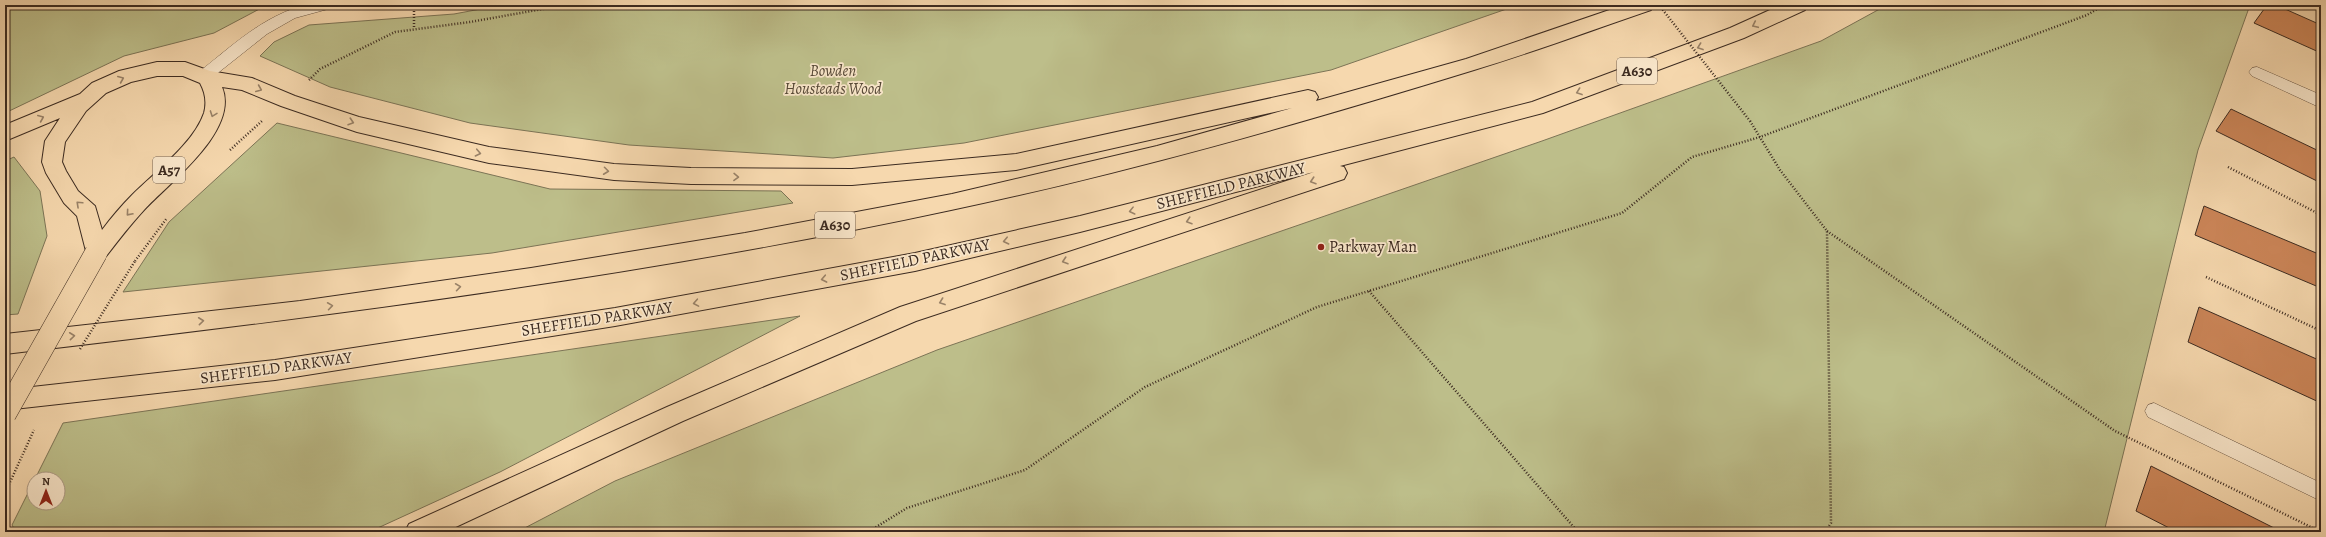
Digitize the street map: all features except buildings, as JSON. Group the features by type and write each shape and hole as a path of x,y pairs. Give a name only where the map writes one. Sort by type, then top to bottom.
{"highway":[{"name":"A630","path":"5,344 323,307 648,258 952,202 1157,154 1471,64 1644,5"},
{"name":"SHEFFIELD PARKWAY","path":"5,400 275,370 615,317 885,268 1080,224 1536,108 1737,34 1798,5"},
{"path":"96,253 87,212 71,197 56,173 52,162 55,141 61,130 88,98 100,88 126,76 157,69 185,69 206,77 245,83 288,101 357,124 443,146 548,165 614,172 691,176 852,177 1016,162 1244,110 1471,64"},
{"name":"A57","path":"5,414 96,253 129,212 190,149 209,123 216,104 213,87 206,77"},
{"path":"5,133 88,98"},
{"path":"418,532 675,414 908,314 1012,278 1536,108"}],"lane":[{"path":"206,77 262,30 290,14 322,5"},
{"path":"2257,72 2321,102"},
{"path":"2154,411 2321,492"}],"path":[{"path":"414,5 414,29"},
{"path":"288,101 320,69 395,32 470,22 565,5"},
{"path":"1659,5 1750,121 1780,170 1827,231 2115,431 2321,532"},
{"path":"868,532 907,508 1025,470 1145,387 1317,307 1622,213 1692,157 1760,137 2087,15 2104,5"},
{"path":"2228,167 2321,215"},
{"path":"1824,532 1831,523 1827,231"},
{"path":"78,352 135,261"},
{"path":"2206,277 2321,331"},
{"path":"1369,291 1578,532"},
{"path":"5,493 35,426"},
{"path":"5,521 7,532"}],"green space":[{"path":"5,5 267,5 214,33 124,56 5,113"},
{"name":"Bowden Housteads Wood","path":"502,5 1518,5 1331,70 964,143 833,158 629,145 470,123 330,87 260,56 274,42 309,25 454,14"},
{"path":"1887,5 2250,5 2198,150 2104,532 517,532 615,481 937,350 1542,141 1821,41"},
{"path":"277,123 550,189 781,191 793,203 492,253 123,292 169,222"},
{"path":"14,157 40,191 47,236 18,314 5,315 5,161"},
{"path":"800,316 500,472 369,532 16,532 12,525 26,497 26,511 66,511 66,471 39,471 63,423"}],"place":[{"name":"Parkway Man","path":"1321,247"}]}
